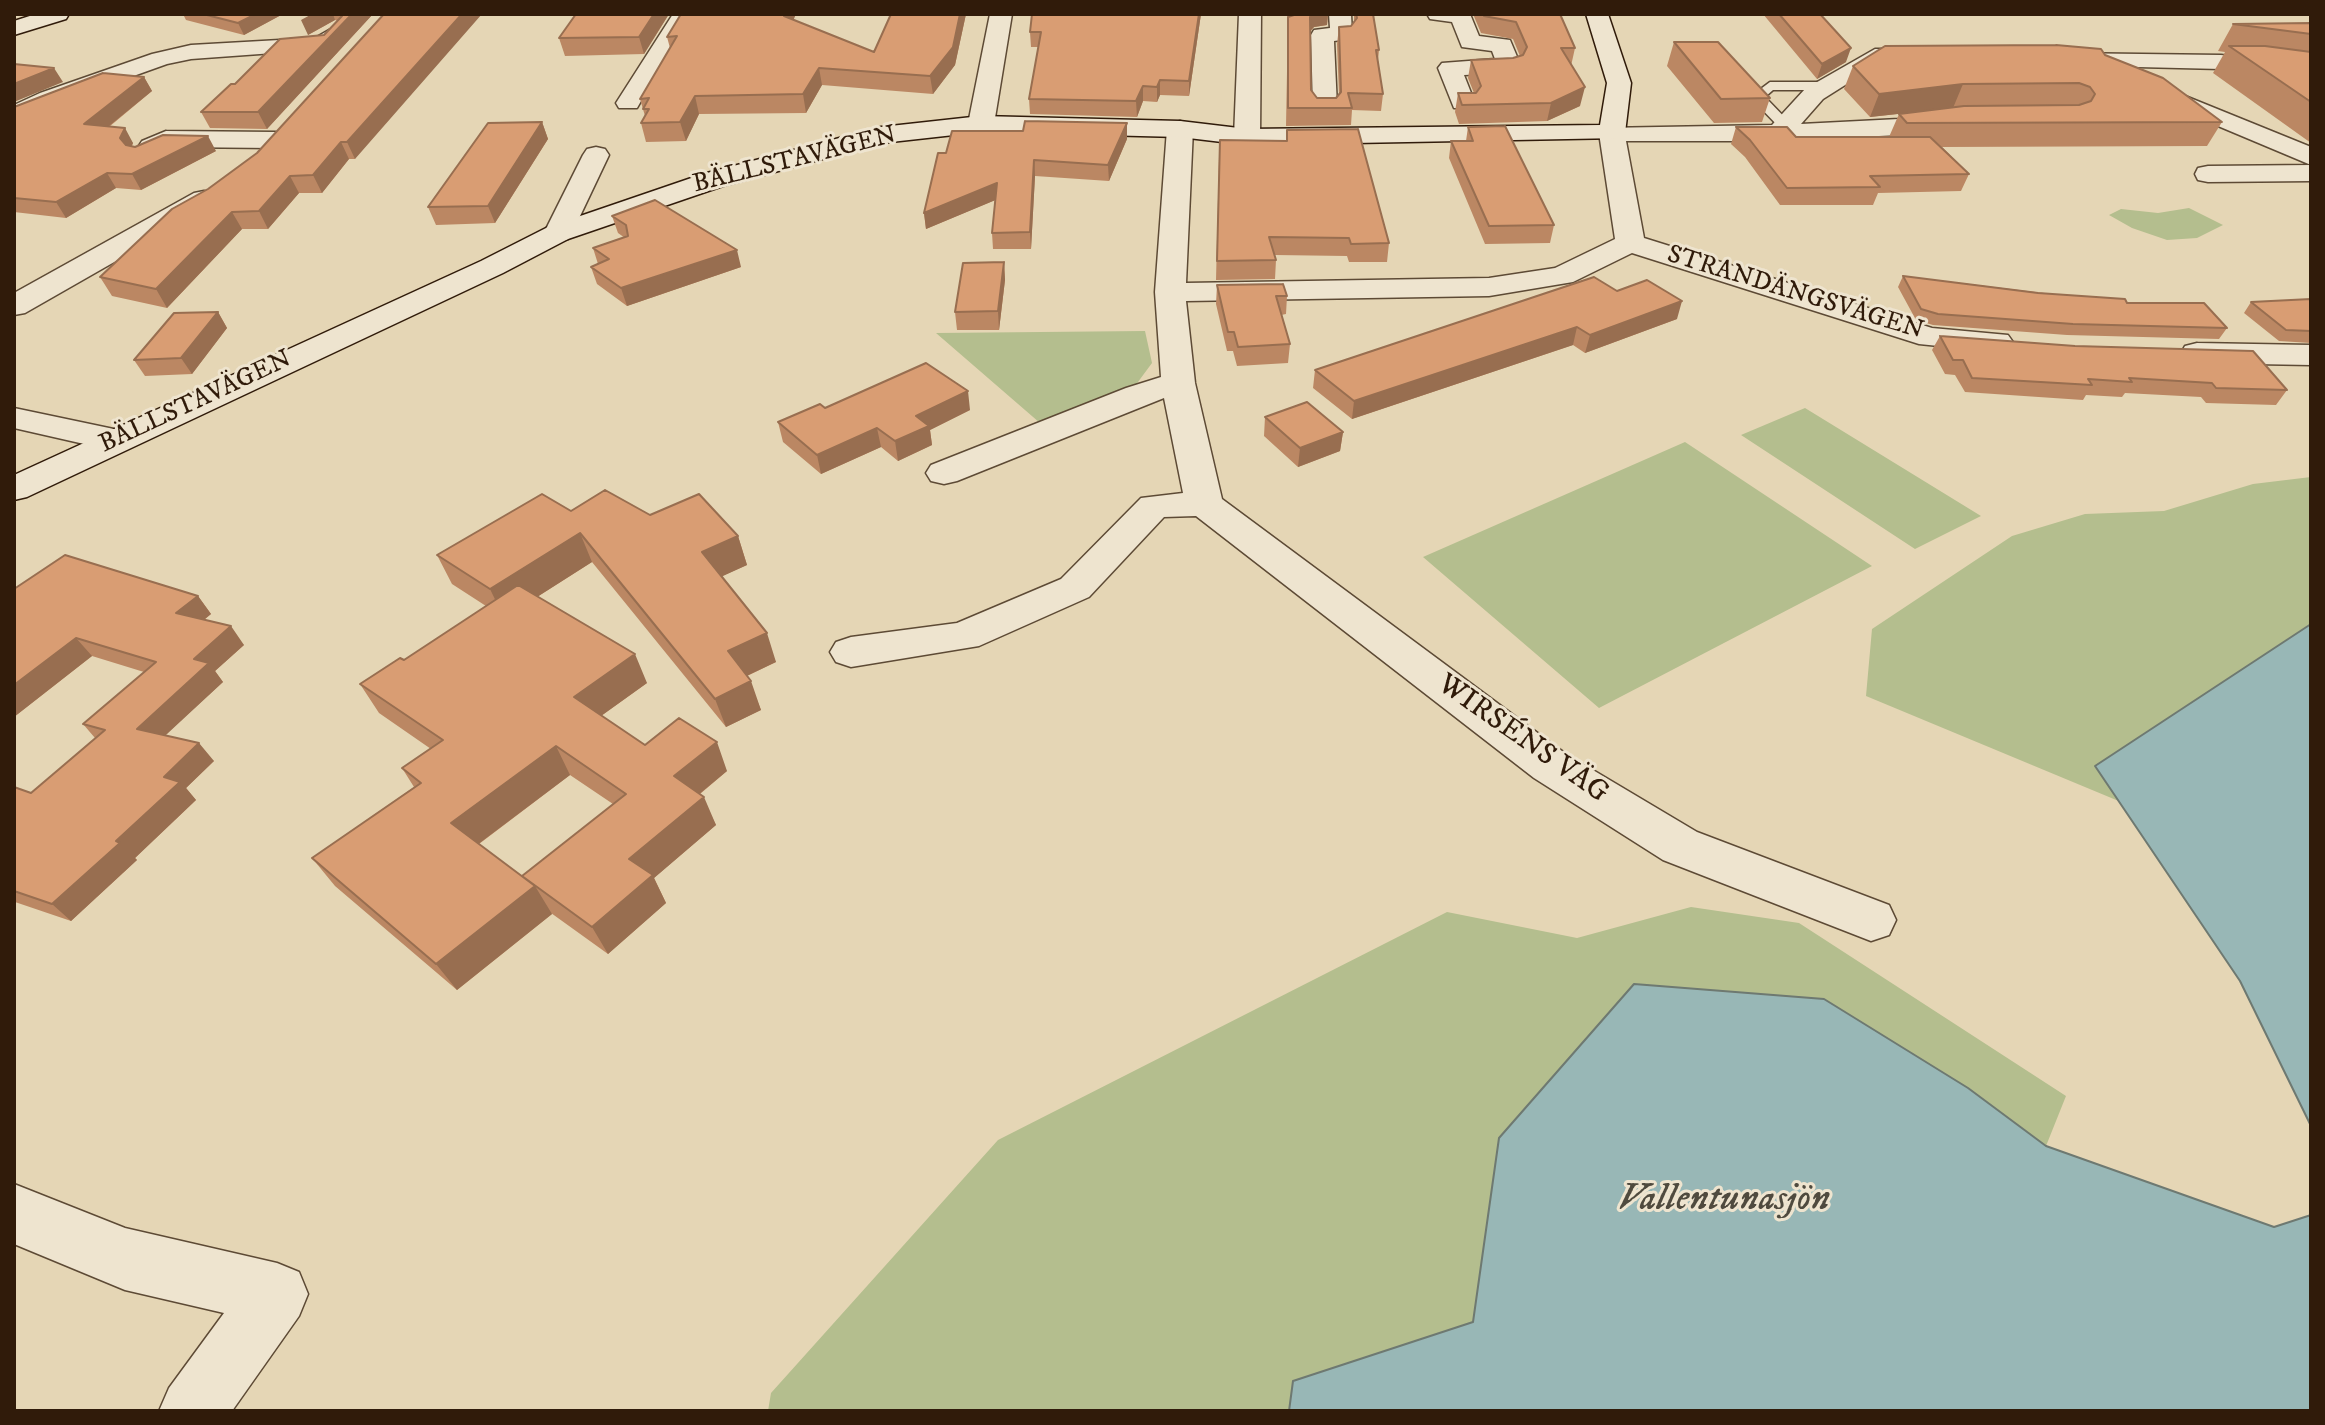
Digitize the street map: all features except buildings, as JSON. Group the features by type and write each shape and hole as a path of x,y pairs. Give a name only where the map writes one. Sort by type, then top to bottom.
{"street":[{"path":"14,28 58,14"},
{"path":"628,103 669,33 684,14"},
{"path":"981,124 1001,14"},
{"path":"1247,137 1250,14"},
{"path":"1325,107 1322,35 1341,34 1340,14"},
{"path":"1438,14 1461,17 1470,42 1502,45 1509,66 1450,68 1463,103"},
{"path":"1597,14 1619,83 1612,133"},
{"path":"14,115 49,98 160,59 191,52 321,44 336,30"},
{"path":"1782,130 1814,94 1875,56 1922,56"},
{"path":"2042,58 2081,62 2249,63 2311,72"},
{"path":"2081,62 2311,157"},
{"path":"255,162 295,117"},
{"name":"BÄLLSTAVÄGEN","path":"14,489 492,267 558,233 713,180 881,135 981,124 1180,129 1247,137 1690,135 1899,127 1982,119"},
{"path":"851,652 964,636 1075,588 1154,506 1204,504 1178,383 1170,292 1180,129"},
{"name":"STRANDÄNGSVÄGEN","path":"1612,133 1630,243 1930,337 2021,344"},
{"path":"1690,135 1710,163"},
{"path":"144,151 166,139 275,140"},
{"path":"558,233 596,155"},
{"path":"2208,174 2311,173"},
{"path":"14,306 206,198 231,180"},
{"path":"1170,292 1489,287 1562,276 1630,243"},
{"path":"2171,352 2311,355"},
{"path":"944,473 1138,395 1178,383"},
{"path":"14,418 115,440"},
{"name":"WIRSÉNS VÄG","path":"1204,504 1550,766 1680,846 1871,920"},
{"path":"14,1214 125,1259 277,1294 192,1411"}],"lane":[{"path":"1782,130 1757,97 1770,86 1827,86"}],"green space":[{"path":"2189,208 2223,225 2197,238 2167,240 2132,228 2109,215 2121,209 2158,213"},
{"path":"1145,331 1152,363 1135,386 1040,423 936,333"},
{"path":"1805,408 1981,516 1915,549 1741,435"},
{"path":"1685,442 1872,566 1599,708 1423,557"},
{"path":"2311,477 2311,624 2095,766 2121,802 1866,696 1872,629 2012,536 2085,514 2164,511 2253,484"},
{"path":"1691,907 1799,923 2066,1096 2046,1146 1968,1088 1499,1138 1473,1322 1294,1381 1289,1411 768,1411 771,1393 998,1140 1447,912 1577,938"}],"water":[{"path":"2311,624 2311,1126 2240,981 2095,766"},
{"name":"Vallentunasjön","path":"1634,984 1824,999 1968,1088 2046,1146 2274,1227 2311,1215 2311,1411 1289,1411 1293,1381 1473,1322 1499,1138"}]}
